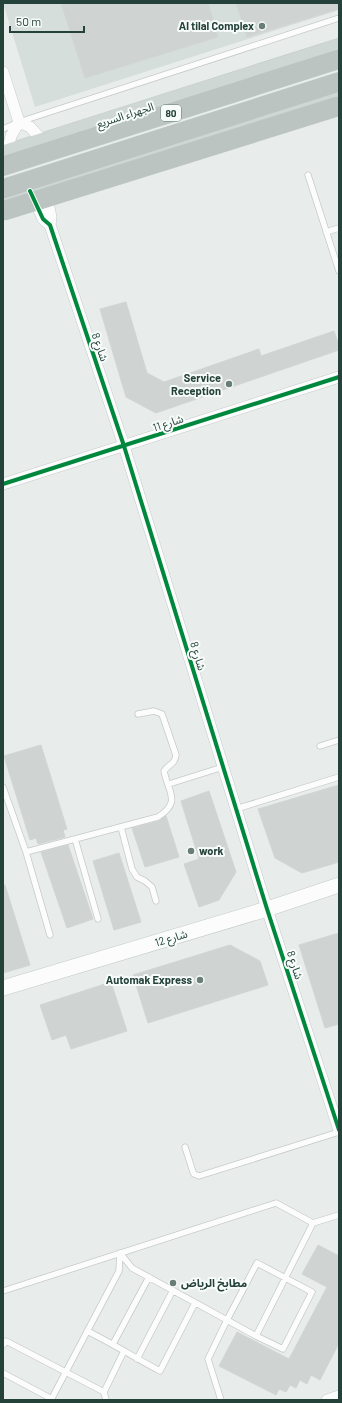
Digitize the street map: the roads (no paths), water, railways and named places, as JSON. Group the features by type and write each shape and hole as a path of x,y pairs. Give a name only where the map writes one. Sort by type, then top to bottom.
{"highway":[{"name":"الجهراء السريع","path":"4,158 339,59"},
{"name":"80","path":"3,189 339,82"},
{"path":"3,211 339,106"}],"main road":[{"name":"الجهراء السريع","path":"4,158 43,141 339,47"},
{"path":"3,200 339,93"}],"street":[{"path":"3,72 19,122 11,136 4,158"},
{"path":"19,122 30,127 43,141"},
{"name":"شارع 8","path":"37,189 43,219 50,225 124,446 267,909 339,1131"},
{"name":"شارع 11","path":"3,484 339,377"},
{"name":"شارع 12","path":"3,988 267,909 339,885"},
{"path":"328,1400 339,1396"}],"lane":[{"path":"3,129 19,122 339,18"},
{"path":"308,175 339,271"},
{"path":"326,232 339,228"},
{"path":"26,852 158,817 166,812 173,799 164,770 176,760 176,755 162,714 154,710 138,714"},
{"path":"320,746 339,740"},
{"path":"169,784 223,768"},
{"path":"236,809 339,777"},
{"path":"3,787 26,852 50,935"},
{"path":"121,827 132,869 137,877 152,887 156,901"},
{"path":"75,839 98,919"},
{"path":"185,1147 193,1172 199,1176 339,1131"},
{"path":"3,1291 276,1203 313,1223 339,1215"},
{"path":"256,1336 313,1223"},
{"path":"120,1253 132,1268 173,1290 195,1303 227,1320 256,1336 283,1349 312,1292 257,1263 227,1320 208,1359 221,1400"},
{"path":"3,1373 52,1399 119,1271 120,1253"},
{"path":"113,1344 149,1277"},
{"path":"137,1359 173,1290"},
{"path":"87,1331 160,1371 195,1303"},
{"path":"3,1345 6,1341 104,1392"},
{"path":"106,1400 104,1392 124,1351"}],"place":[{"name":"Al tilal Complex","path":"262,26"},
{"name":"Service Reception","path":"229,384"},
{"name":"work","path":"191,851"},
{"name":"Automak Express","path":"200,980"},
{"name":"مطابخ الرياض","path":"173,1283"}]}
